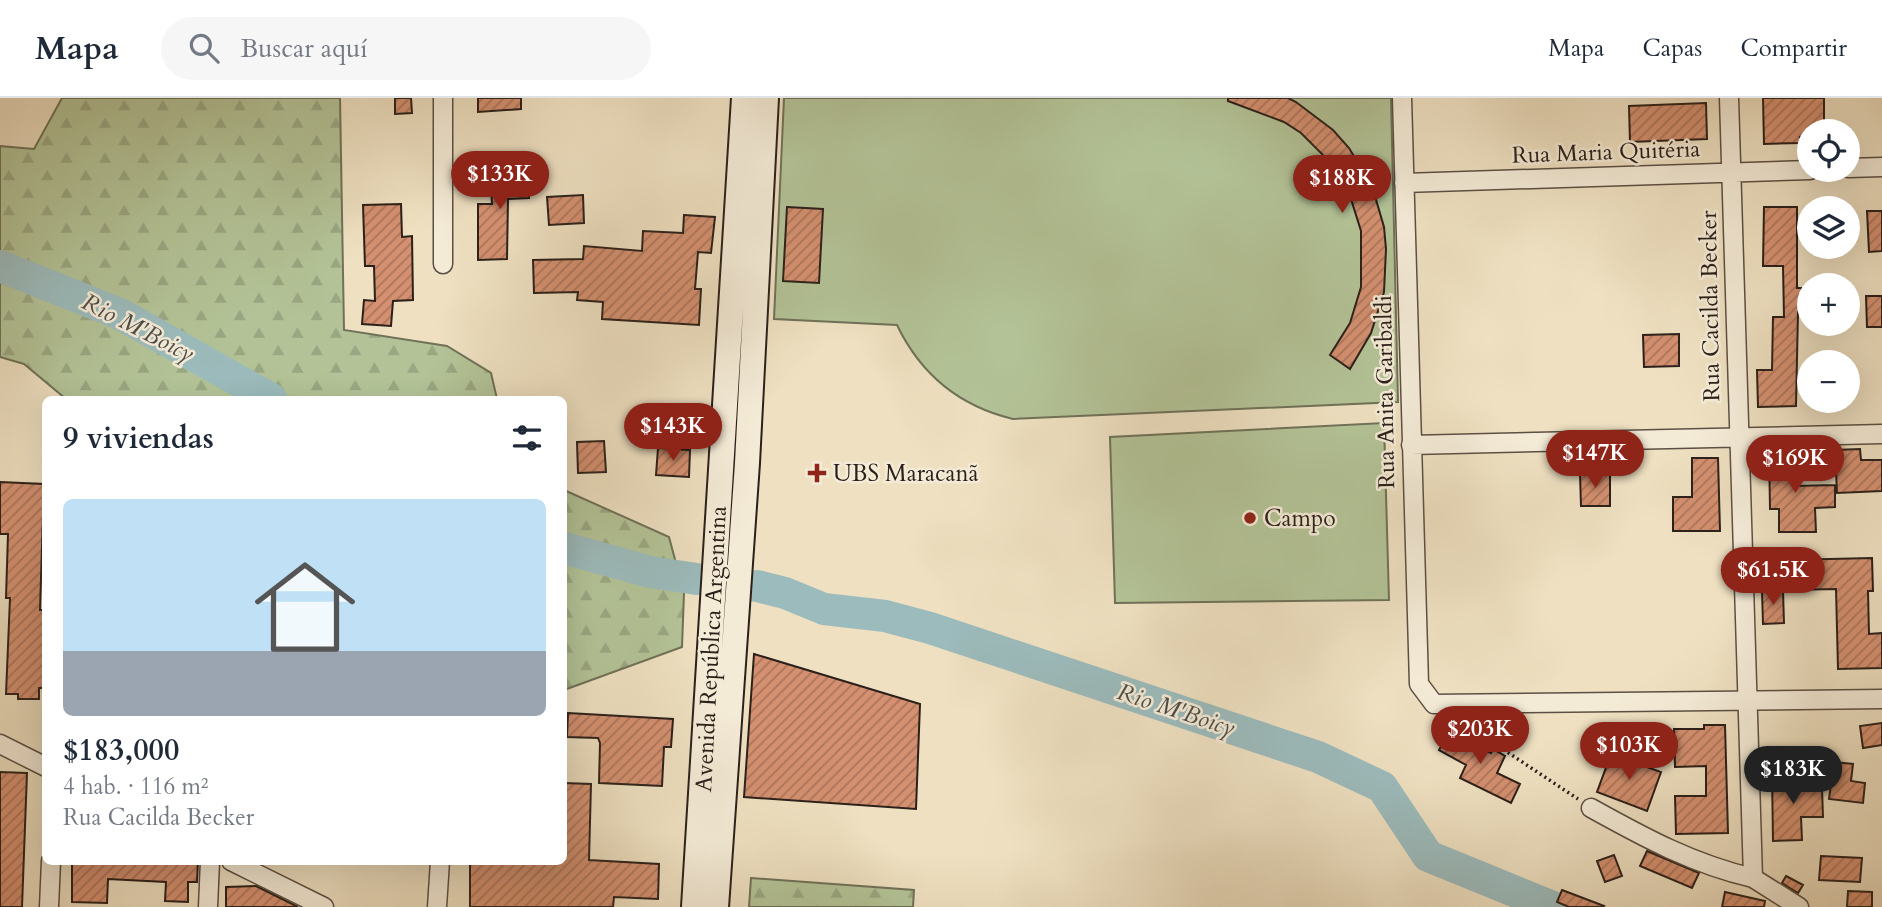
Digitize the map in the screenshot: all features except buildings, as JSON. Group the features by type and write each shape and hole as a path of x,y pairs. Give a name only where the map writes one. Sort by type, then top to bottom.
{"main road":[{"name":"Avenida República Argentina","path":"694,907 744,98"},
{"name":"Avenida República Argentina","path":"716,907 747,463 766,98"}],"street":[{"path":"443,98 443,264"},
{"name":"Rua Anita Garibaldi","path":"1402,98 1419,684 1434,704"},
{"name":"Rua Cacilda Becker","path":"1729,98 1737,437 1753,878"},
{"path":"1860,168 1882,167"},
{"name":"Rua Maria Quitéria","path":"1404,183 1797,170"},
{"path":"1411,445 1882,434"},
{"path":"1434,704 1746,703 1882,699"},
{"path":"0,744 42,764"},
{"path":"1591,808 1670,852 1712,869 1753,878 1799,907"},
{"path":"49,907 51,865"},
{"path":"208,907 210,865"},
{"path":"437,907 440,865"},
{"path":"250,866 324,907"}],"path":[{"path":"1434,704 1591,808"}],"green space":[{"path":"62,98 340,98 344,330 447,346 491,373 496,396 62,396 24,364 0,357 0,146 34,149"},
{"path":"784,98 1391,98 1398,402 1013,419 975,406 944,386 918,359 897,325 774,319"},
{"name":"Campo","path":"1384,423 1389,600 1115,603 1110,437"},
{"path":"567,491 669,537 684,593 682,647 567,689"},
{"path":"751,878 914,890 913,907 749,907"}],"waterway":[{"name":"Rio M'Boicy","path":"0,266 120,314 266,396"},
{"name":"Rio M'Boicy","path":"567,549 650,572 697,579"},
{"name":"Rio M'Boicy","path":"757,586 785,593 824,609 885,616 930,628 1318,757 1382,787 1428,856 1553,907"}],"place":[{"name":"UBS Maracanã","path":"817,473"},
{"name":"Campo","path":"1250,518"}]}
